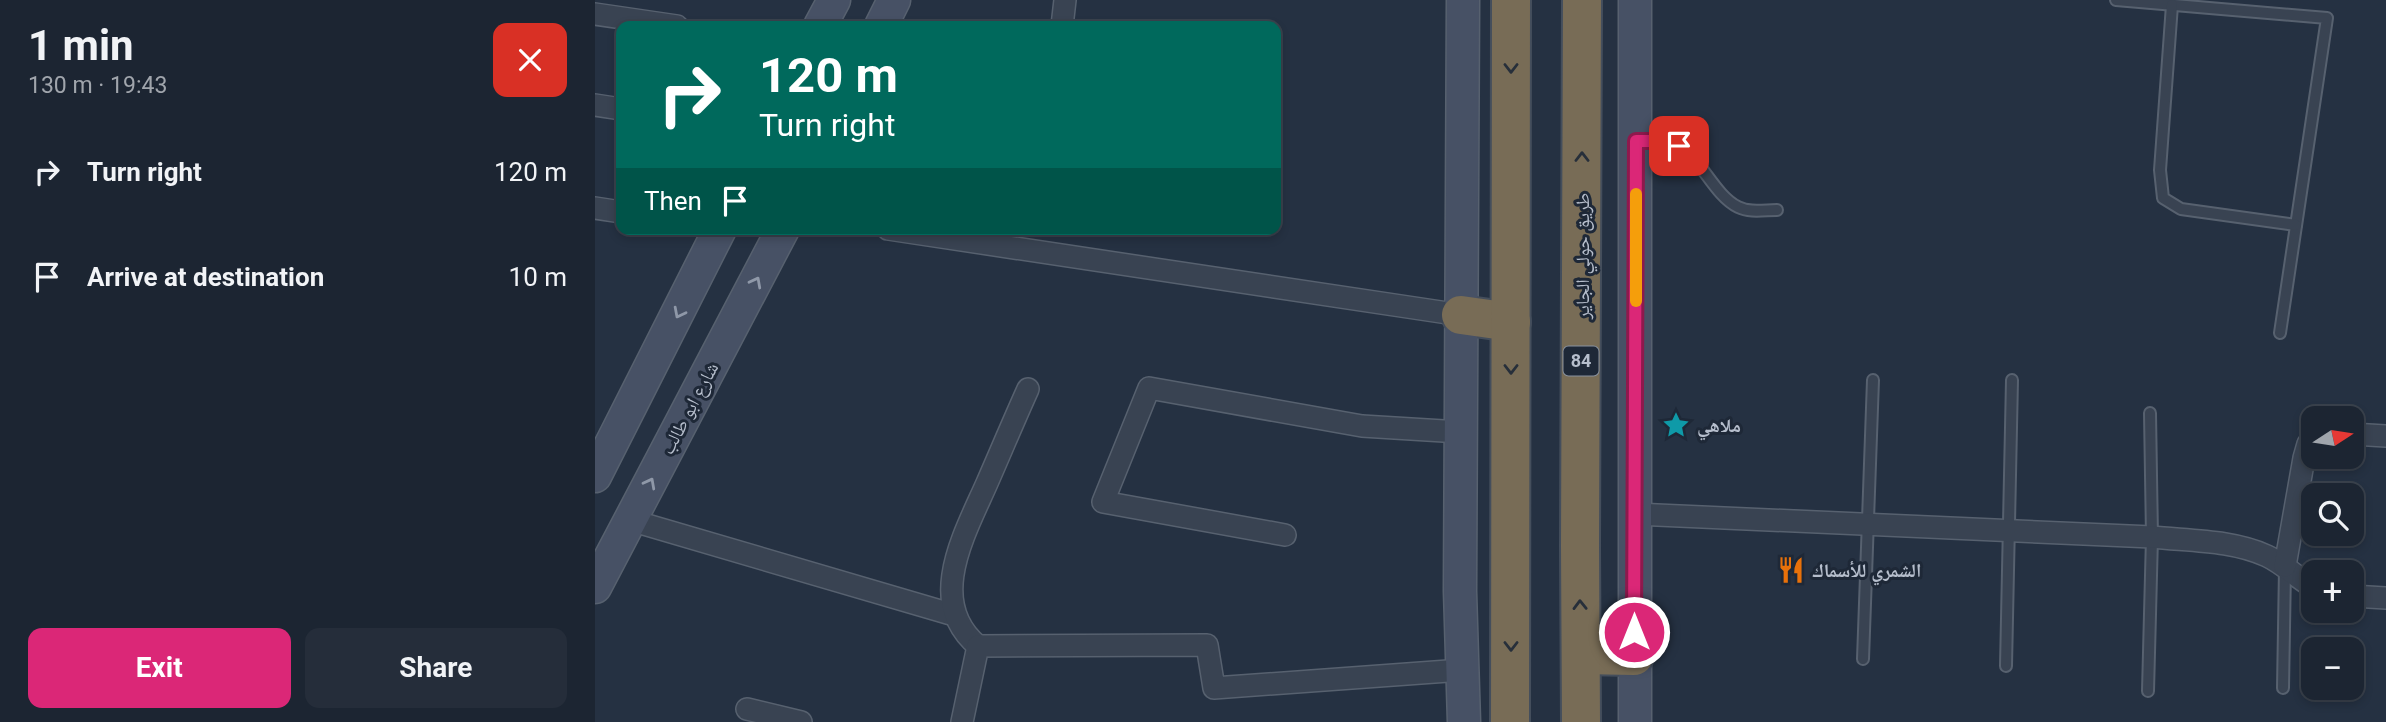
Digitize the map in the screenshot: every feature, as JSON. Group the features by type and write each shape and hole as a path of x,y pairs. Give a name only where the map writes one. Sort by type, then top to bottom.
{"highway":[{"path":"1510,722 1511,0"},
{"name":"طريق حولي الجاير","path":"1581,722 1582,0"},
{"path":"1461,315 1511,322"},
{"path":"1581,655 1634,656"}],"main road":[{"path":"823,21 834,0"},
{"path":"884,21 894,0"},
{"path":"1462,0 1460,432 1464,722"},
{"path":"1635,0 1635,722"},
{"path":"596,474 717,235"},
{"name":"شارع ابو طالب","path":"595,587 780,235"}],"street":[{"path":"1063,21 1065,0"},
{"path":"595,14 643,21"},
{"path":"595,105 616,108"},
{"path":"595,208 616,211"},
{"path":"928,235 1461,315"},
{"path":"1028,388 956,554 952,591 954,615 964,634 978,646 1207,645 1214,688 1462,670"},
{"path":"1285,535 1103,502 1149,388 1362,426 1460,432"},
{"path":"2364,435 2386,436"},
{"path":"2285,566 2302,469"},
{"path":"1635,514 2152,537 2233,545 2254,550 2285,566 2301,578"},
{"path":"630,520 954,615"},
{"path":"2364,597 2386,598"},
{"path":"962,722 978,646"},
{"path":"747,709 801,722"}],"lane":[{"path":"2116,0 2327,18 2280,332"},
{"path":"2172,5 2160,170 2163,198 2181,209 2296,225"},
{"path":"1636,141 1667,141 1679,146 1732,203 1752,211 1777,210"},
{"path":"1863,659 1873,380"},
{"path":"2006,666 2012,380"},
{"path":"2148,691 2152,537 2150,413"},
{"path":"2283,688 2285,566"}],"slow traffic":[{"path":"1636,194 1636,301"}],"place":[{"name":"ملاهي","path":"1676,425"},
{"name":"الشمري للأسماك","path":"1791,570"}],"route":[{"path":"1634,632 1636,141 1667,141 1679,146"}]}
